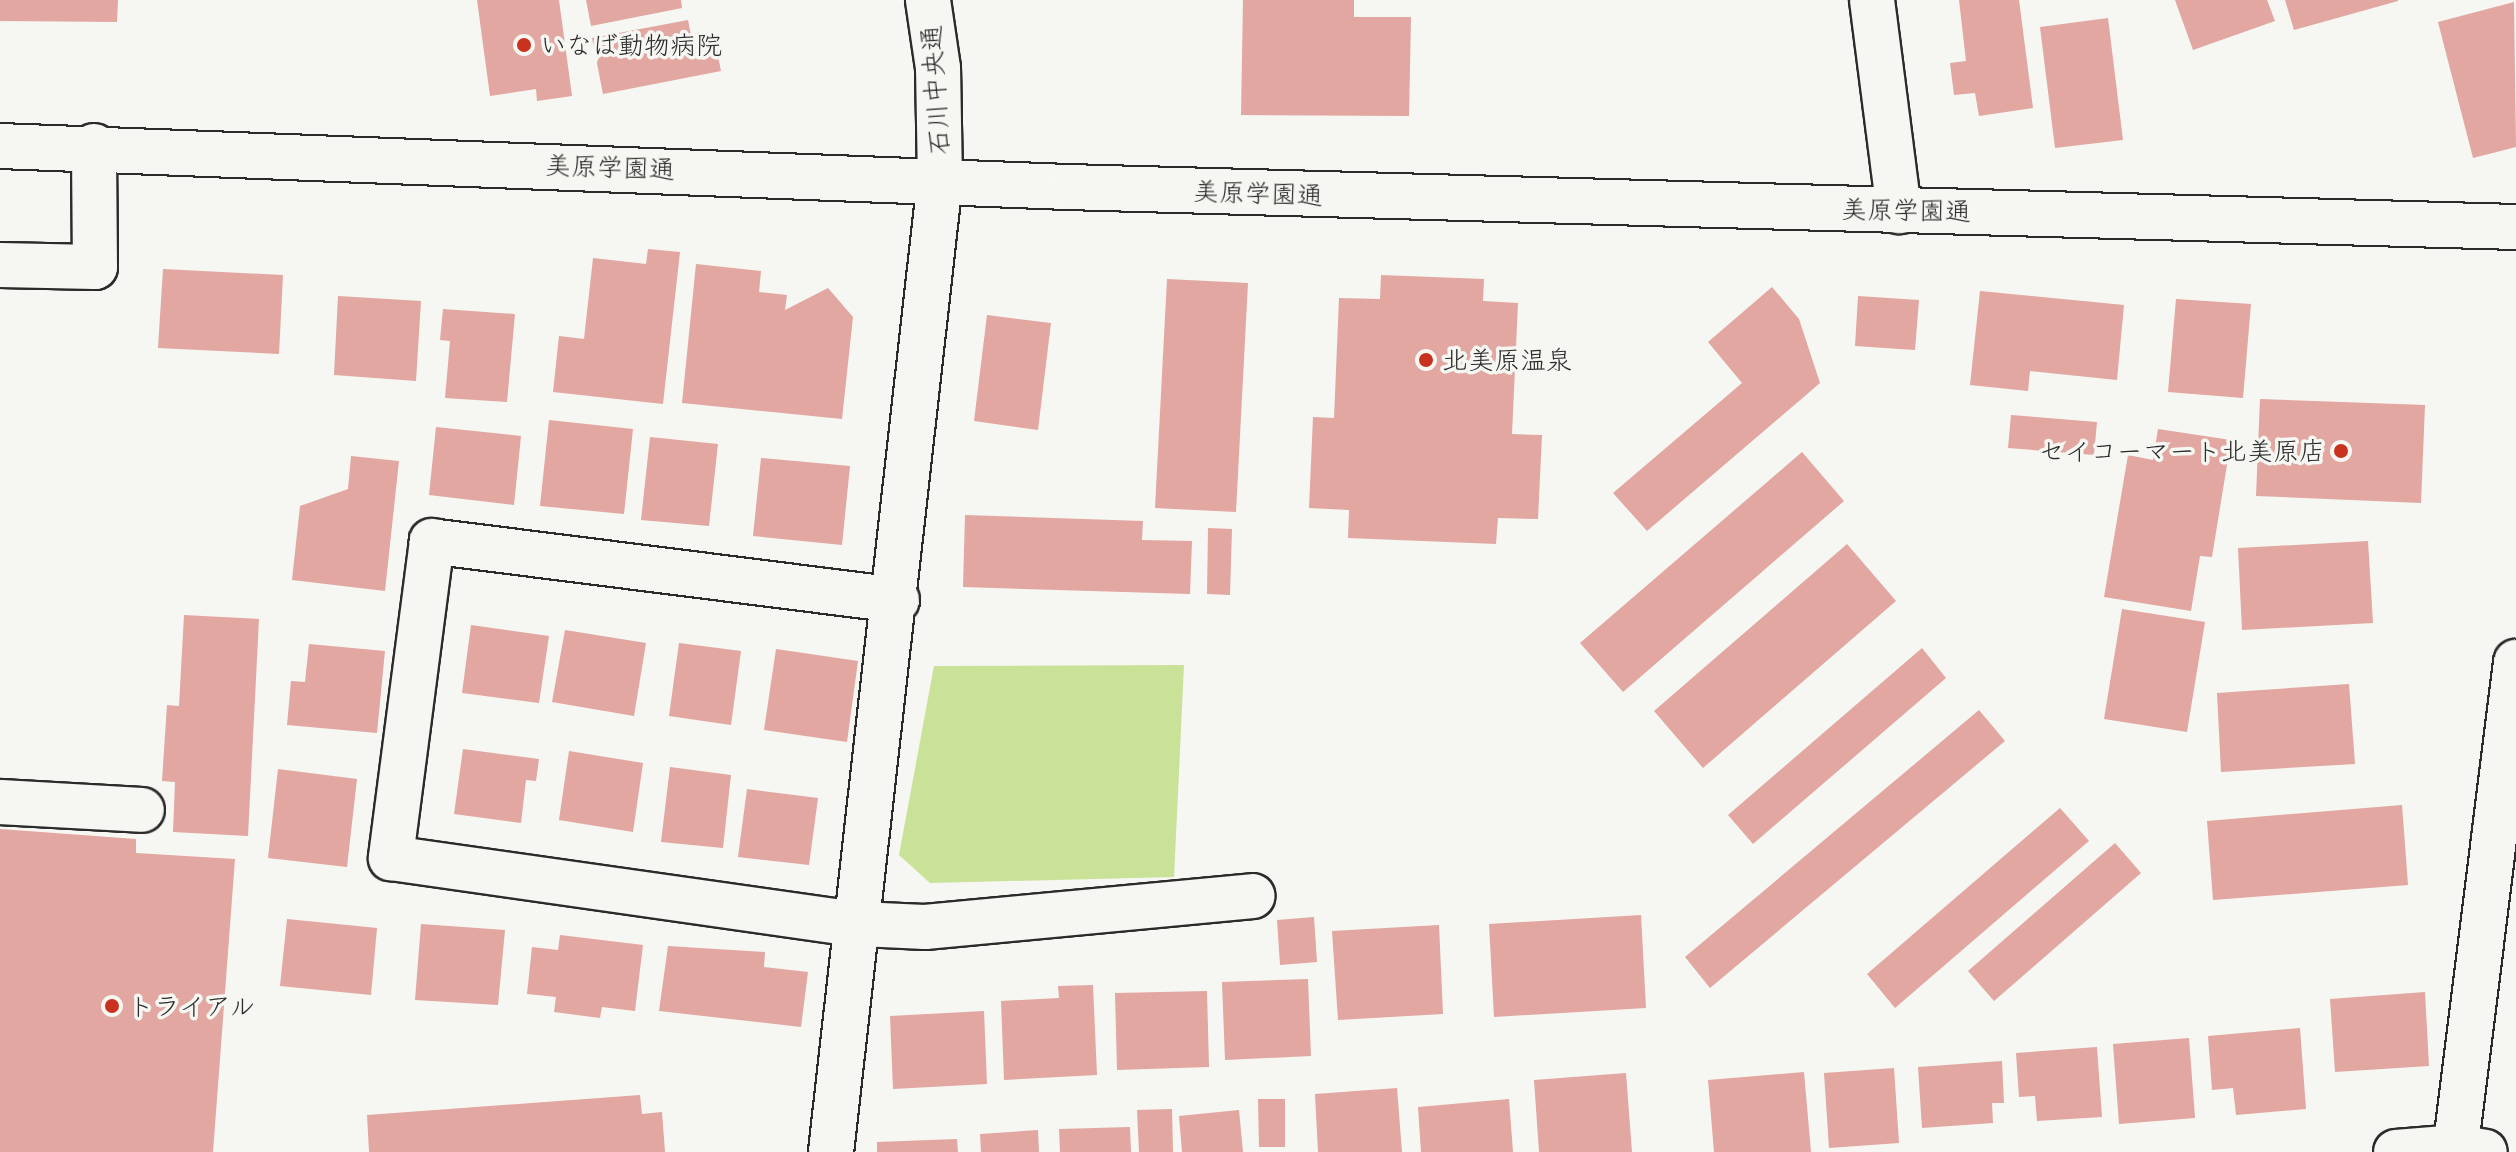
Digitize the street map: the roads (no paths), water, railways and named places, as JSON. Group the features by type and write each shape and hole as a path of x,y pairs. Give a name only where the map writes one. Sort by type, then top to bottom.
{"street":[{"name":"石川中央通","path":"831,1152 897,600 940,181 938,68 928,0"},
{"path":"1872,0 1899,211"},
{"name":"美原学園通","path":"0,146 94,146 940,181 2516,227"},
{"path":"0,265 95,267 94,146"},
{"path":"897,600 432,541 391,858 857,924 925,927 1253,896"},
{"path":"2396,1152 2465,1150 2516,662"},
{"path":"0,802 142,810"}],"place":[{"name":"いなば動物病院","path":"524,45"},
{"name":"北美原温泉","path":"1426,360"},
{"name":"セイコーマート北美原店","path":"2341,451"},
{"name":"トライアル","path":"112,1006"}]}
